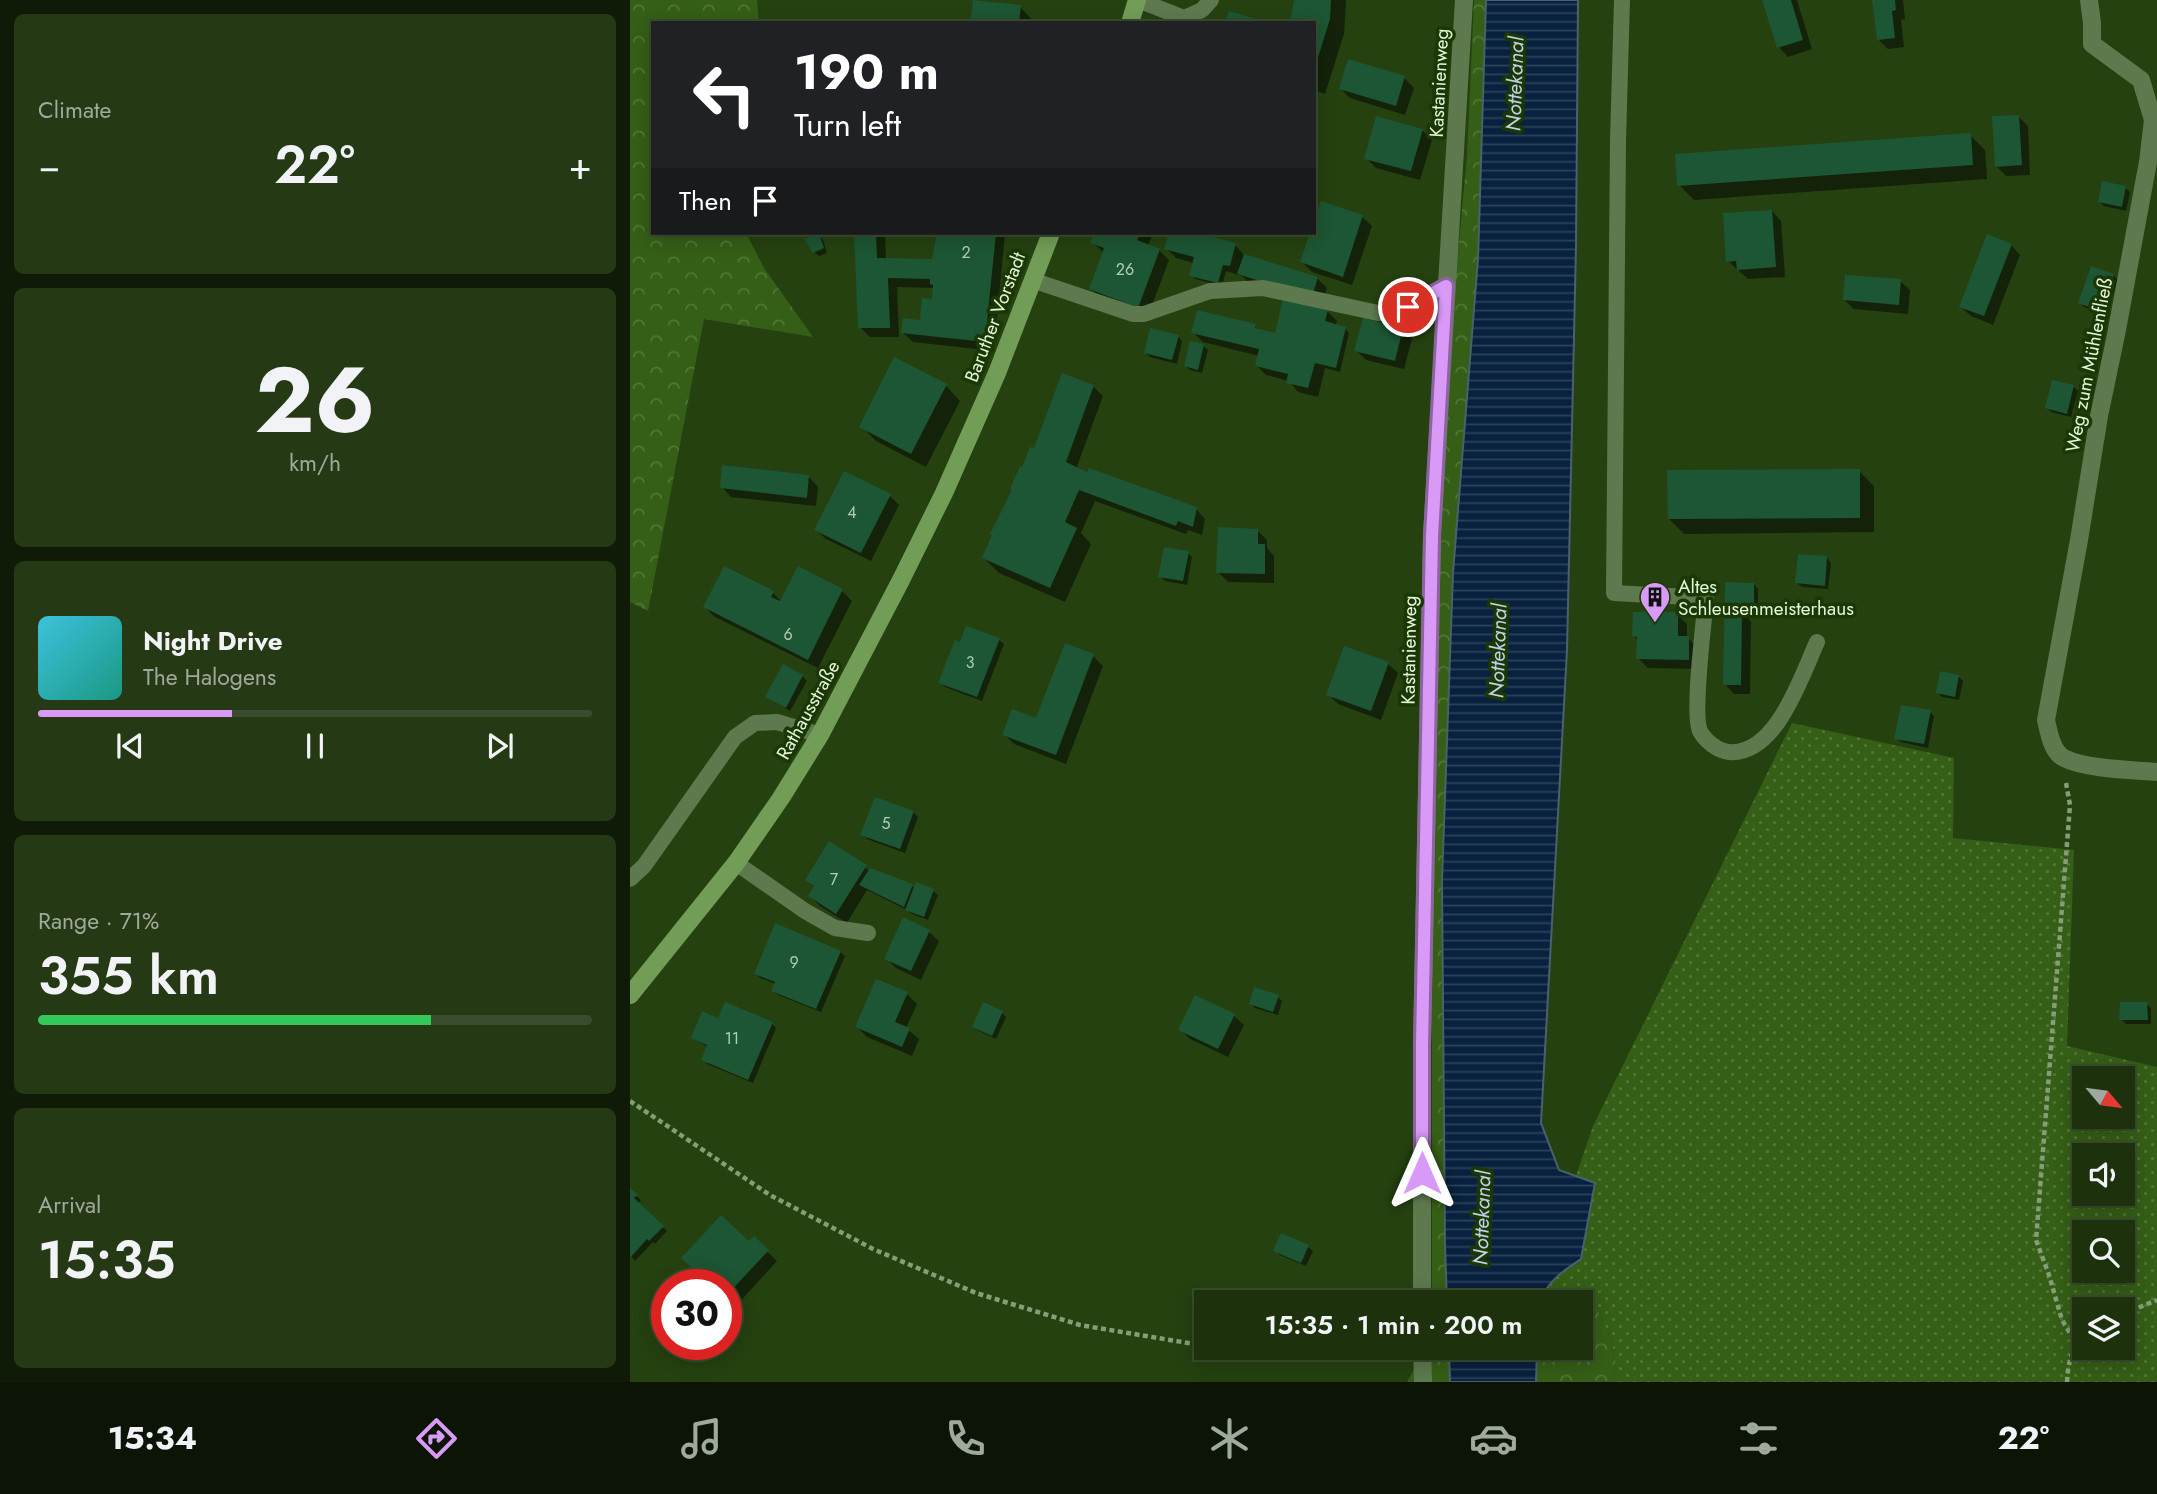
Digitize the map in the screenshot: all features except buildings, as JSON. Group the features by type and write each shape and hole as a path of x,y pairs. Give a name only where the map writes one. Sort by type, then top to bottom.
{"main road":[{"path":"1131,21 1137,0"},
{"name":"Baruther Vorstadt","path":"978,417 1050,235"},
{"name":"Rathausstraße","path":"630,995 736,863 782,798 820,735 901,580 978,417"}],"street":[{"name":"Kastanienweg","path":"1422,1290 1422,1045 1431,550 1464,0"},
{"name":"Weg zum Mühlenfließ","path":"2063,758 2051,742 2046,720 2099,416 2148,162 2152,120 2141,80 2092,44 2089,0"},
{"path":"2063,758 2087,765 2157,772"},
{"path":"1422,1360 1423,1382"}],"lane":[{"path":"1137,0 1184,18 1202,10 1211,0"},
{"path":"1622,0 1618,139 1614,593 1706,598 1698,702 1699,730 1712,745 1726,752 1743,752 1760,742 1779,723 1817,642"},
{"path":"1032,280 1133,314 1144,314 1210,291 1263,288 1388,314 1417,303 1446,286"},
{"path":"630,879 644,866 735,737 755,723 777,722 820,735"},
{"path":"736,863 805,911 835,928 868,933"}],"path":[{"path":"2063,758 2070,805 2036,1240 2062,1320 2072,1336"},
{"path":"630,1101 770,1195 873,1249 930,1274 976,1293 1080,1325 1194,1344"},
{"path":"2135,1309 2157,1300"},
{"path":"2067,1382 2072,1354"}],"green space":[{"path":"630,0 757,0 759,21 651,21 651,235 747,235 764,268 813,337 704,319 648,611 630,602"},
{"path":"1474,0 1486,0 1478,259 1453,573 1442,881 1447,1290 1432,1290 1432,796 1438,529 1453,305 1467,156"},
{"path":"1792,723 1954,758 1953,838 2074,850 2067,1046 2157,1067 2157,1382 1615,1382 1613,1344 1596,1306 1593,1306 1593,1290 1546,1290 1581,1259 1595,1183 1576,1176 1593,1126"},
{"path":"1593,1306 1596,1306 1613,1344 1615,1382 1536,1382 1537,1360 1593,1360"},
{"path":"1419,1360 1449,1360 1450,1382 1407,1382"}],"water":[{"name":"Nottekanal","path":"1486,0 1578,0 1576,246 1567,650 1541,1123 1559,1170 1595,1183 1581,1259 1546,1290 1447,1290 1442,881 1453,573 1478,259"},
{"path":"1449,1360 1537,1360 1536,1382 1450,1382"}],"place":[{"name":"Altes Schleusenmeisterhaus","path":"1655,624"}],"route":[{"path":"1408,307 1446,286 1432,536 1422,1173"}]}
